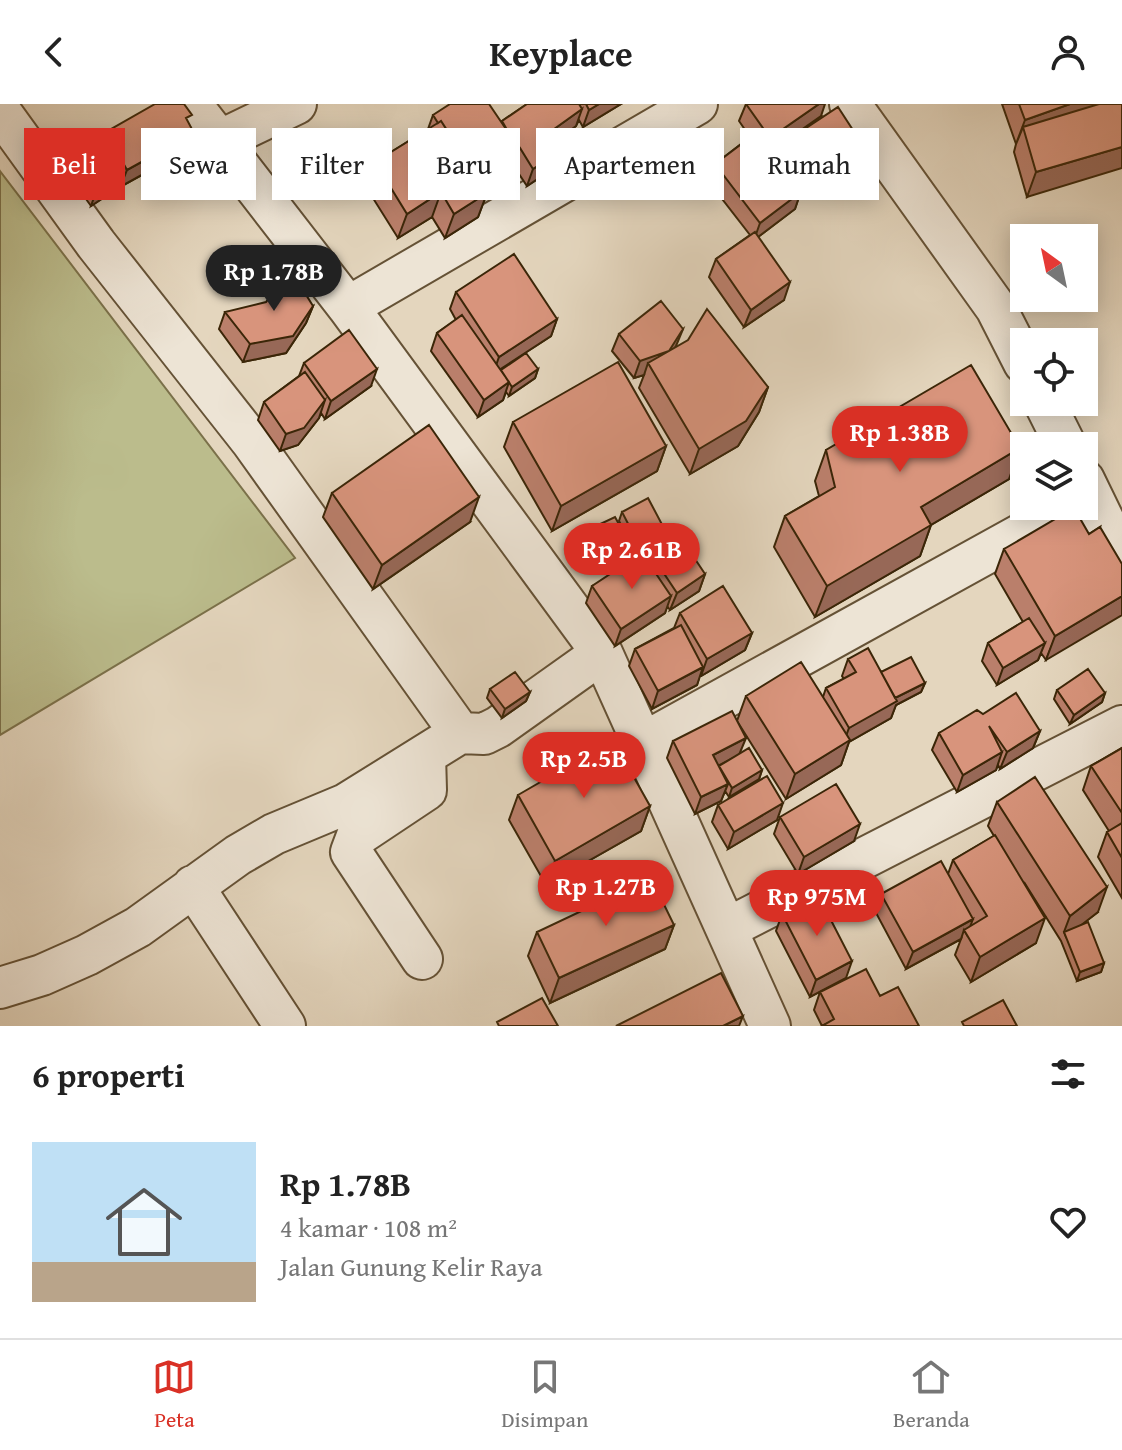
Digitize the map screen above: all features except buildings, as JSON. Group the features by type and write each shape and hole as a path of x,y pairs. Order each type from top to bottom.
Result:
{"street":[{"path":"191,104 209,128"},
{"path":"246,128 296,104"},
{"path":"348,307 697,104"},
{"path":"850,104 996,308 1010,336"},
{"path":"0,111 96,244 252,442 460,733"},
{"path":"256,189 348,307 612,674 728,928 768,1025"},
{"path":"1098,519 1122,558"},
{"path":"643,743 1039,520"},
{"path":"0,988 42,975 87,955 201,898 274,834 426,768 460,733 484,734 612,674"},
{"path":"728,928 1122,726"},
{"path":"422,959 351,852 351,846 357,836 421,795 426,768"},
{"path":"201,898 285,1026"}],"green space":[{"path":"0,171 295,558 0,735"}]}
